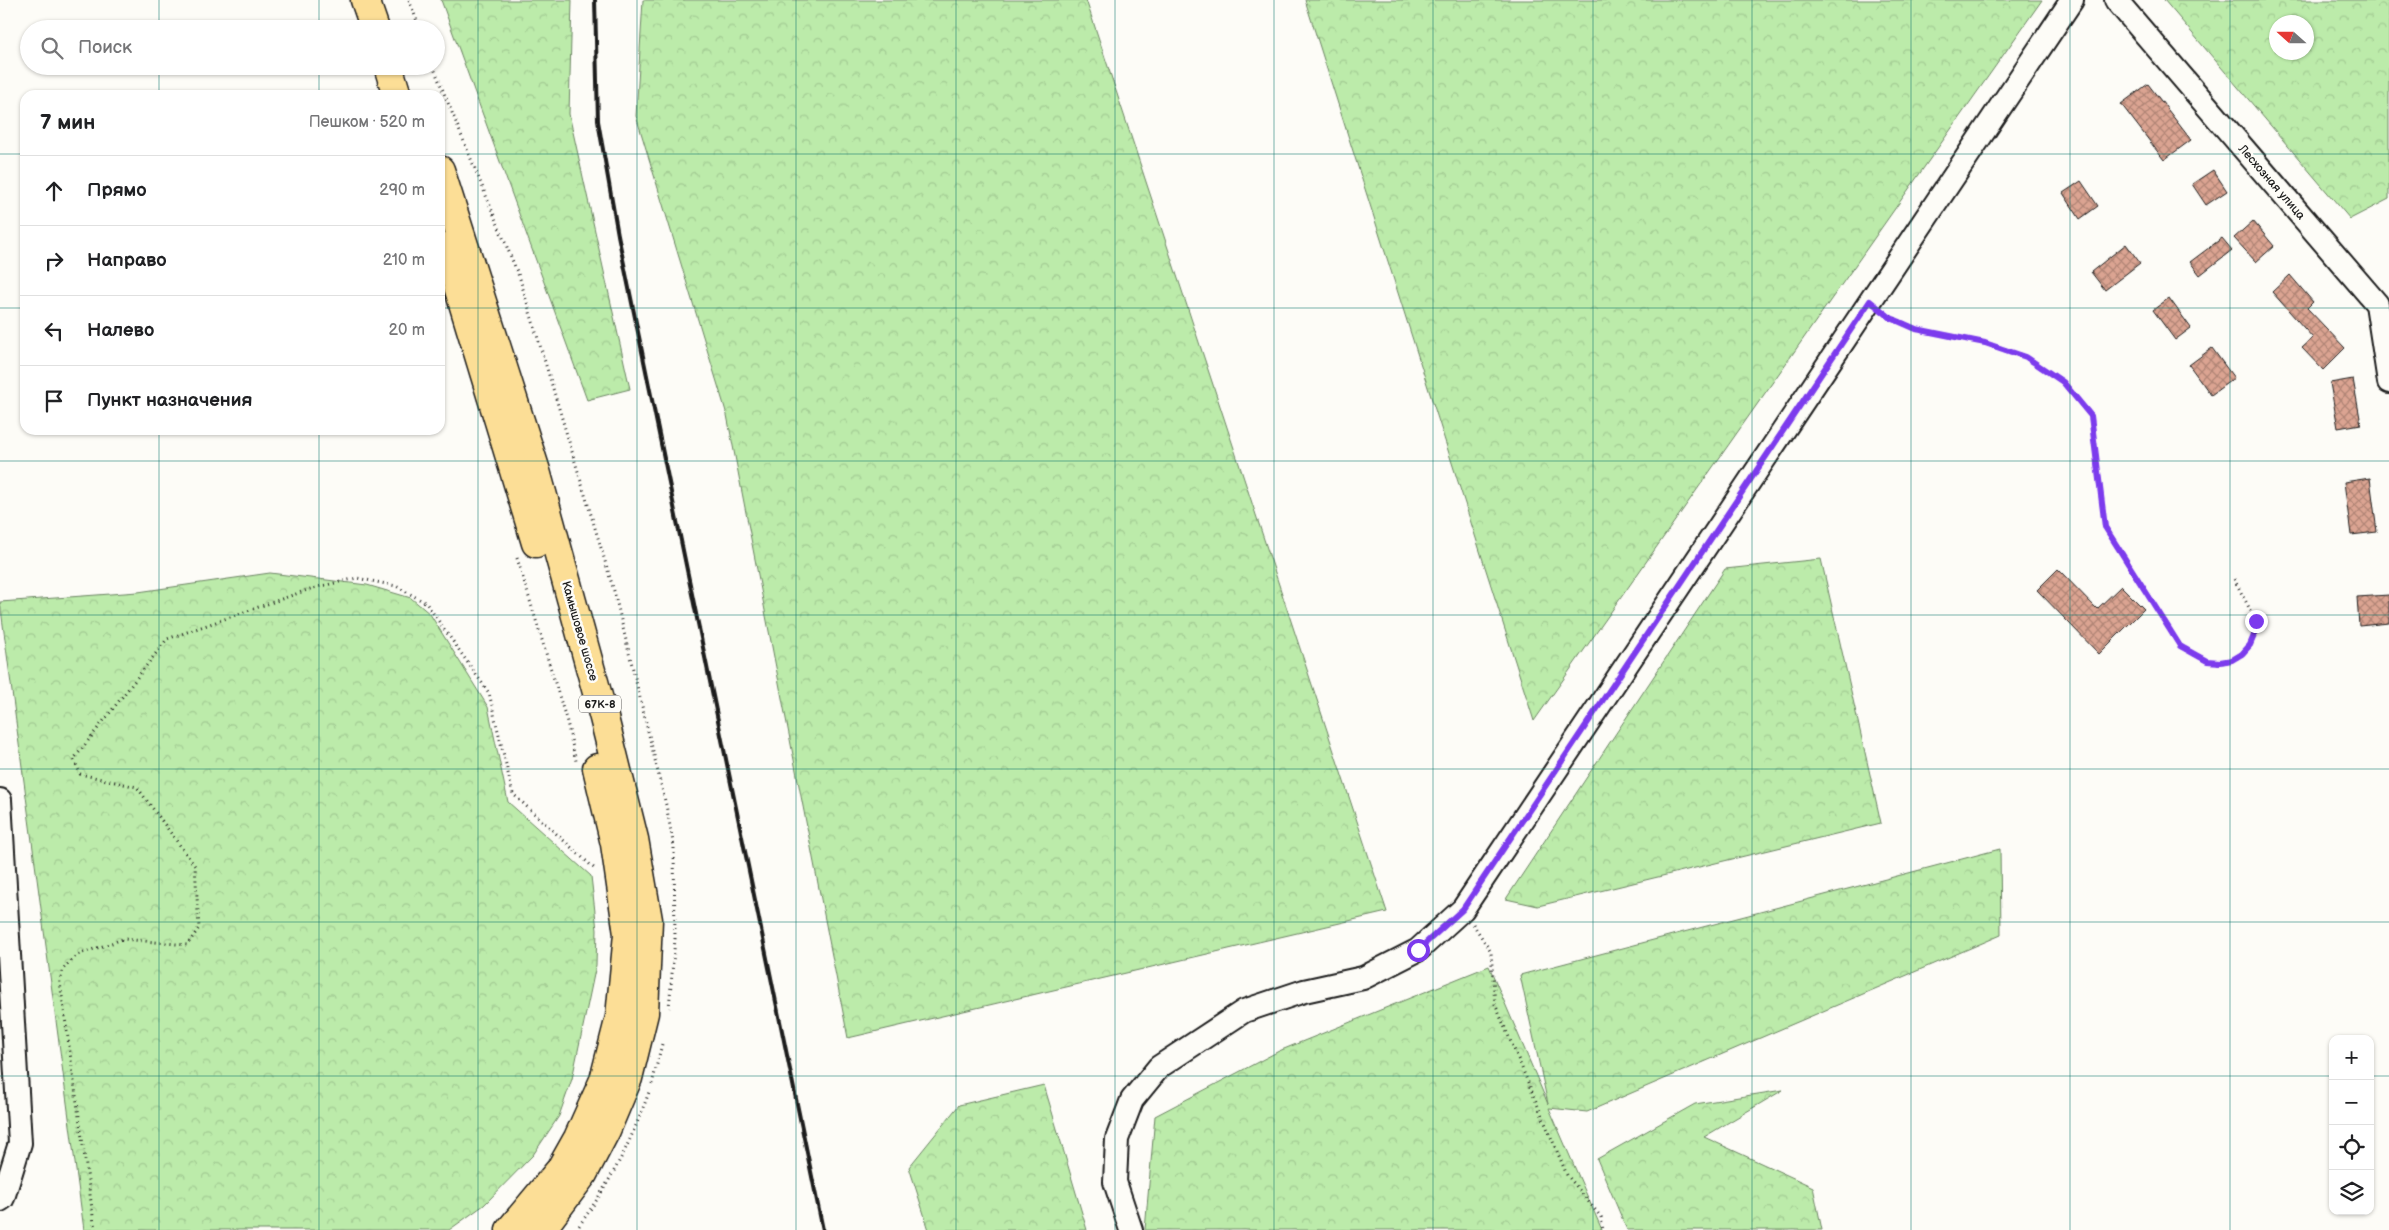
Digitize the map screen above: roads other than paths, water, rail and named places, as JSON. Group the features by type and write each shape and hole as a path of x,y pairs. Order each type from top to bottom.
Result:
{"main road":[{"path":"365,0 372,20"},
{"path":"384,0 390,20"},
{"path":"391,75 396,90"},
{"path":"409,75 413,90"},
{"name":"Камышовое шоссе","path":"445,186 539,480 630,820 648,920 644,1013 628,1078 606,1130 583,1174 542,1230"},
{"name":"Камышовое шоссе","path":"445,245 531,523 589,735 616,844 628,934 620,1017 604,1080 578,1138 560,1170 510,1230"}],"street":[{"path":"1131,1230 1115,1182 1116,1139 1132,1100 1159,1067 1244,1011 1304,991 1363,978 1418,950 1463,909 2072,0"},
{"name":"Лесхозная улица","path":"2116,0 2383,303 2389,382"},
{"path":"0,800 20,1143 3,1198 0,1200"}],"railway":[{"path":"595,0 598,121 618,235 823,1230"}]}
